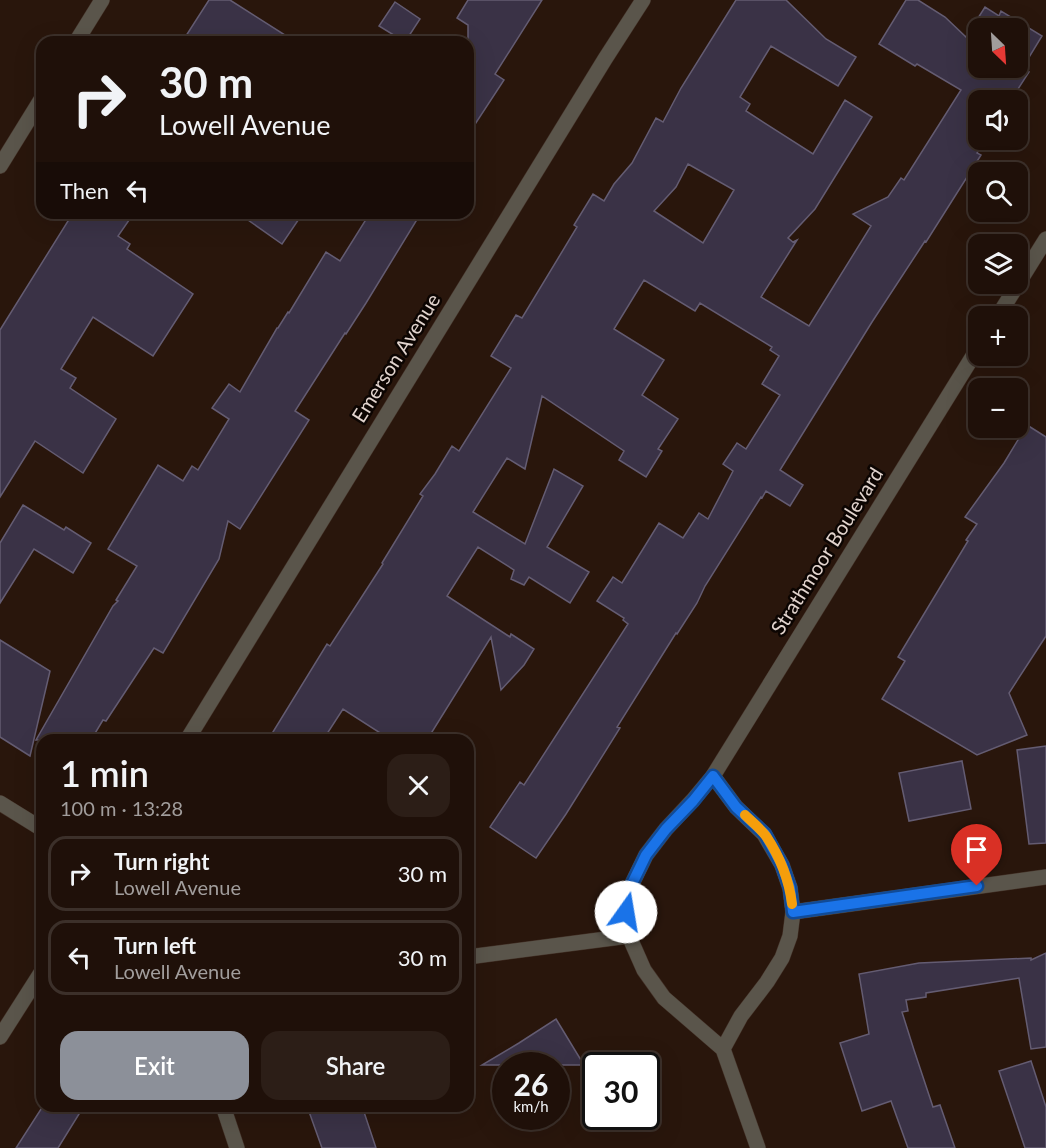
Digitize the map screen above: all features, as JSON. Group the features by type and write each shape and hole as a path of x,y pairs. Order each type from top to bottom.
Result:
{"street":[{"path":"80,36 102,0"},
{"name":"Emerson Avenue","path":"191,734 643,0"},
{"path":"0,166 36,108"},
{"path":"1004,306 1046,239"},
{"name":"Strathmoor Boulevard","path":"629,936 626,912 630,888 646,855 713,776 968,364"},
{"path":"713,776 736,807 765,834 782,865 790,888 793,912 790,936 782,958 741,1016 723,1049"},
{"path":"0,803 36,825"},
{"path":"793,912 1046,877"},
{"path":"474,956 629,936 644,969 664,998 723,1049 758,1148"},
{"path":"0,1037 36,980"},
{"path":"225,1112 237,1148"}],"building":[{"path":"209,0 230,0 287,36 186,36"},
{"path":"468,0 542,0 495,74 504,80 474,126 474,36 468,36 468,25 457,18"},
{"path":"736,0 786,0 826,39 856,57 838,86 771,46 740,97 750,104 746,111 813,154 845,100 872,117 815,209 788,238 793,242 797,240 761,297 809,326 871,226 853,214 888,197 901,178 904,180 961,90 879,44 906,0 918,0 945,17 966,37 968,34 968,78 1025,78 1017,90 968,90 968,150 979,150 977,153 981,155 977,162 968,162 968,176 872,322 780,470 803,485 790,506 766,491 761,497 705,586 697,603 617,727 620,728 536,858 490,827 520,782 524,785 628,624 623,620 624,618 597,601 613,577 622,583 659,523 683,538 699,513 708,519 733,471 723,464 737,443 746,449 780,395 762,384 779,356 770,350 772,347 700,303 695,311 644,280 614,329 664,360 642,395 678,419 658,449 662,451 646,477 619,460 624,451 542,396 525,469 507,458 473,512 525,544 554,469 583,486 547,547 589,572 570,603 529,577 524,585 511,579 514,570 478,547 447,596 510,637 511,634 534,649 524,665 501,690 491,637 431,734 382,734 343,709 327,734 272,734 327,644 330,646 383,564 423,496 420,494 452,446 459,451 511,368 491,356 516,315 522,318 577,227 574,225 593,194 604,201 614,184 632,163 656,118 663,122 681,88","holes":["688,164 734,190 703,243 654,211 676,187"]},
{"path":"395,2 420,19 409,36 395,36 379,26"},
{"path":"985,7 999,16 1001,11 1012,18 978,18"},
{"path":"1028,27 1042,36 1028,59"},
{"path":"69,219 130,219 118,236 130,244 127,249 193,294 153,356 93,317 61,369 76,378 70,388 116,419 83,473 35,441 0,497 0,330"},
{"path":"247,219 299,219 282,244"},
{"path":"366,219 417,219 366,303 295,411 309,420 240,529 228,521 219,559 163,653 154,648 106,721 103,720 95,734 39,734 137,566 108,549 158,465 183,481 192,466 198,470 229,419 212,408 229,384 240,392 277,328 289,313 326,252 340,261"},
{"path":"1028,426 1046,437 1046,636 1009,693 1027,735 977,755 882,699 905,661 898,657 977,524 965,517 1019,438 1028,438"},
{"path":"23,505 64,530 66,527 91,543 73,573 34,549 0,603 0,543"},
{"path":"0,640 50,671 30,756 0,737"},
{"path":"1046,746 1046,843 1029,844 1017,750"},
{"path":"962,761 971,809 909,821 899,773"},
{"path":"1046,953 1046,1047 1031,1049 1019,978 926,993 926,997 906,1000 908,1011 902,1012 914,1050 933,1107 940,1105 955,1148 908,1148 891,1101 862,1111 840,1043 869,1034 859,974 919,963 1031,958 1031,960"},
{"path":"556,1019 582,1065 570,1065 570,1052 504,1052"},
{"path":"492,1059 492,1065 482,1065"},
{"path":"1031,1061 1046,1107 1046,1148 1025,1148 999,1071"},
{"path":"39,1112 80,1112 58,1148 16,1148"},
{"path":"309,1112 364,1112 376,1148 322,1148"}],"slow traffic":[{"path":"745,815 765,834 782,865 790,888 792,904"}],"route":[{"path":"626,912 630,888 646,855 713,776 736,807 765,834 782,865 790,888 793,912 977,886"}]}
